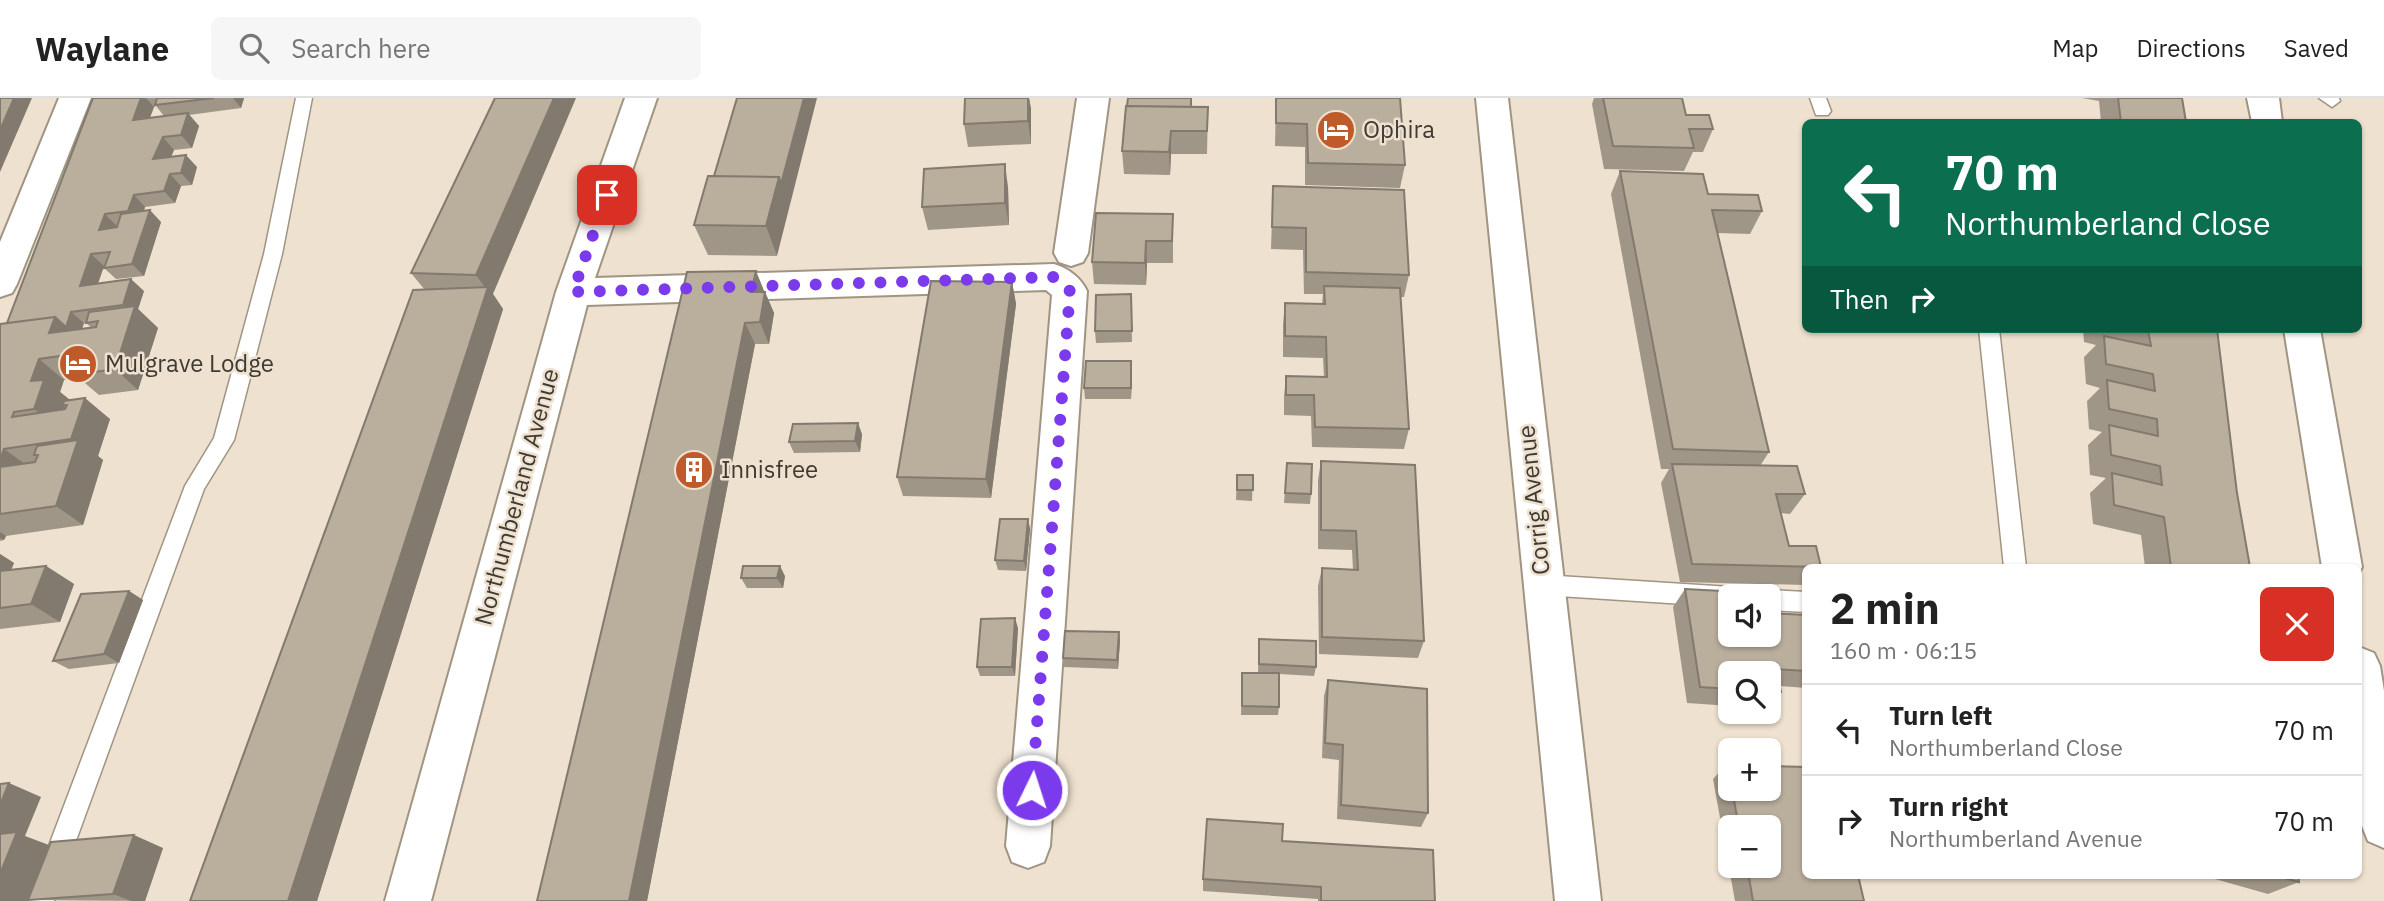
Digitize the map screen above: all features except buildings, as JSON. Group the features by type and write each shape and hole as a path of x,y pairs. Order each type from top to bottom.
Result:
{"street":[{"path":"0,284 75,98"},
{"name":"Northumberland Avenue","path":"408,901 573,292 641,98"},
{"path":"1071,253 1093,98"},
{"name":"Corrig Avenue","path":"1492,98 1578,901"},
{"path":"2263,98 2266,119"},
{"path":"573,292 1054,277 1070,291 1028,846"},
{"path":"2303,333 2341,564"},
{"path":"2362,677 2377,732 2384,826"}],"lane":[{"path":"41,901 195,486 224,440 272,254 304,98"},
{"path":"1989,333 2015,564"},
{"path":"1544,585 1718,596"},
{"path":"1781,601 1802,602"}],"place":[{"name":"Ophira","path":"1336,130"},
{"name":"Mulgrave Lodge","path":"78,364"},
{"name":"Innisfree","path":"694,470"}],"route":[{"path":"607,195 573,292 1054,277 1070,291 1032,790"}]}
